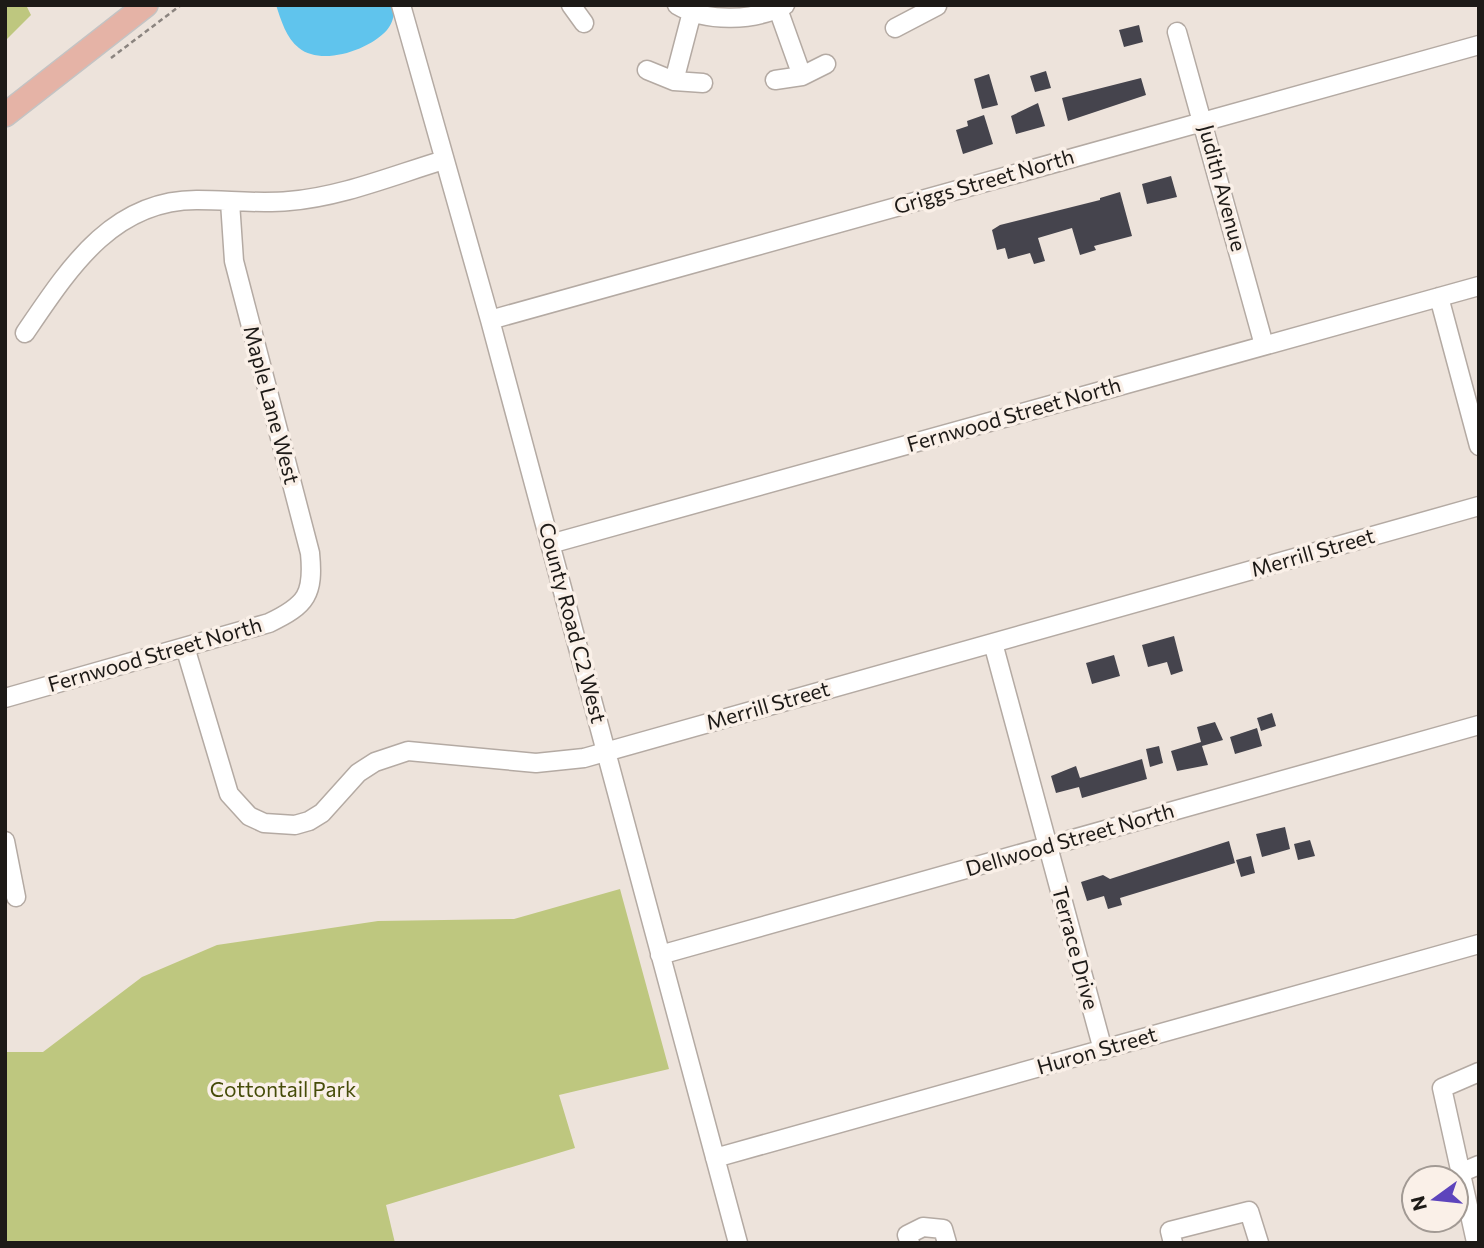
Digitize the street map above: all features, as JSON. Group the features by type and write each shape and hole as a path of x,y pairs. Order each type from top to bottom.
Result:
{"main road":[{"path":"5,115 146,5"}],"street":[{"name":"County Road C2 West","path":"401,5 490,320 738,1243"},
{"path":"571,5 584,23"},
{"path":"895,28 911,10 937,6"},
{"path":"674,80 684,9 715,17 782,7 802,76"},
{"name":"Judith Avenue","path":"1177,32 1265,345"},
{"name":"Griggs Street North","path":"490,320 1479,45"},
{"path":"775,80 802,76 826,64"},
{"path":"647,70 674,80 703,83"},
{"path":"25,333 81,256 118,222 162,203 315,198 444,160"},
{"name":"Maple Lane West","path":"230,202 234,261 310,553 310,591 301,605"},
{"name":"Fernwood Street North","path":"550,544 1479,286"},
{"path":"1439,297 1479,446"},
{"name":"Merrill Street","path":"185,647 229,794 249,816 264,823 295,825 322,813 358,773 375,762 408,751 560,763 1479,506"},
{"name":"Fernwood Street North","path":"5,698 270,623 301,605"},
{"name":"Terrace Drive","path":"993,643 1103,1050"},
{"name":"Dellwood Street North","path":"660,955 1479,725"},
{"path":"5,841 16,897"},
{"name":"Huron Street","path":"715,1158 1479,944"},
{"path":"1459,1164 1442,1088 1479,1072"},
{"path":"1173,1243 1170,1231 1249,1211 1259,1243"},
{"path":"1470,1211 1477,1242"},
{"path":"910,1243 907,1235 923,1227 943,1229 947,1243"}],"green space":[{"path":"5,5 26,5 31,15 5,41"},
{"name":"Cottontail Park","path":"620,889 669,1069 559,1095 575,1148 386,1205 395,1243 5,1243 5,1052 43,1052 142,977 217,945 378,921 514,919"}],"water":[{"path":"276,5 395,5 391,25 379,38 344,54 319,56 294,44 284,28"}],"building":[{"path":"1139,25 1143,42 1124,47 1119,30"},
{"path":"1046,71 1051,88 1035,92 1030,76"},
{"path":"989,74 998,105 982,109 974,79"},
{"path":"1141,78 1146,95 1068,121 1062,98"},
{"path":"1038,103 1045,126 1016,134 1011,116"},
{"path":"984,115 993,144 963,154 956,130 968,126 967,121"},
{"path":"1171,176 1177,197 1147,204 1142,184"},
{"path":"1120,192 1132,236 1094,246 1096,250 1080,255 1072,228 1038,238 1045,261 1034,264 1030,253 1008,259 1005,248 997,250 992,230 1000,225 1100,200"},
{"path":"1174,636 1183,671 1171,675 1167,662 1148,667 1142,645"},
{"path":"1114,655 1120,676 1092,684 1086,663"},
{"path":"1272,713 1276,726 1261,731 1257,718"},
{"path":"1215,722 1223,740 1202,746 1208,765 1177,771 1171,751 1201,742 1197,727"},
{"path":"1257,728 1262,746 1235,754 1230,737"},
{"path":"1159,746 1163,763 1150,767 1146,749"},
{"path":"1142,759 1147,779 1082,798 1079,787 1056,793 1051,776 1076,766 1080,778"},
{"path":"1285,827 1290,849 1262,857 1256,834"},
{"path":"1310,840 1315,856 1298,860 1294,844"},
{"path":"1229,841 1235,863 1120,898 1122,905 1108,909 1104,896 1087,901 1081,882 1103,875 1110,879"},
{"path":"1251,856 1255,873 1241,877 1236,860"}]}
